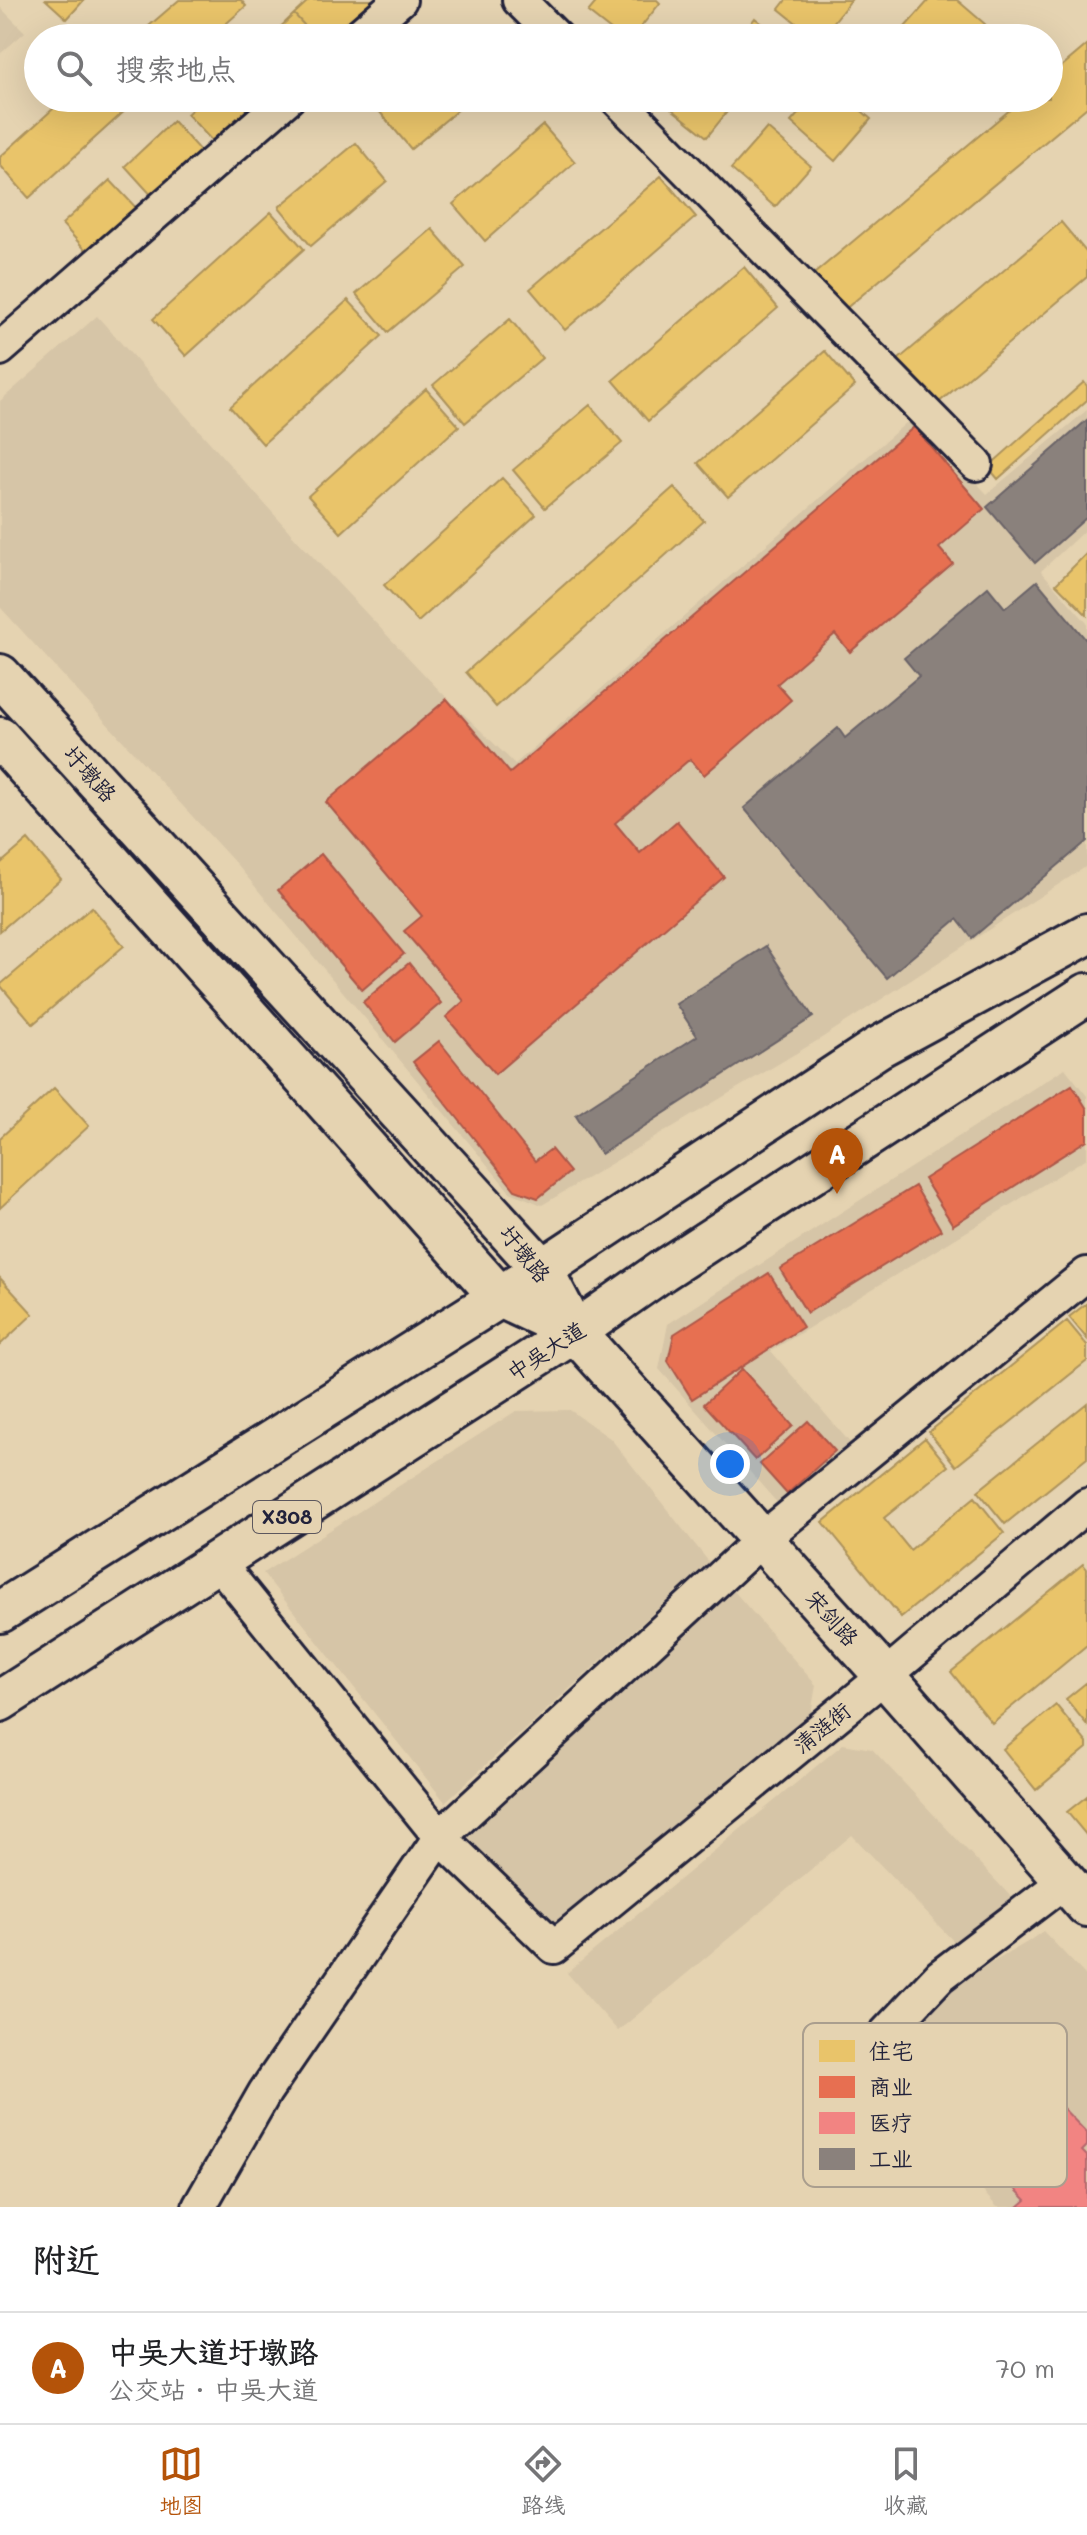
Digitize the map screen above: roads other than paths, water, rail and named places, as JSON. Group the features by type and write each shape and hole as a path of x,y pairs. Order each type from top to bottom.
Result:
{"main road":[{"name":"圩墩路","path":"0,675 542,1269 575,1332"},
{"name":"圩墩路","path":"0,738 500,1297 575,1332"},
{"path":"0,1612 500,1297 877,1048 1087,934"},
{"name":"中吴大道","path":"0,1701 575,1332 662,1271 1087,994"},
{"name":"宋剑路","path":"575,1332 885,1676 1076,1894"}],"street":[{"path":"372,24 400,0"},
{"path":"519,0 543,24"},
{"path":"0,349 272,112"},
{"path":"630,112 976,464"},
{"path":"988,987 1087,915"},
{"path":"199,2207 265,2092 440,1837 762,1539 1087,1274"},
{"name":"清涟街","path":"440,1837 554,1947 885,1676 1087,1505"},
{"path":"218,1562 440,1837"},
{"path":"895,2023 940,1976 1076,1894"}],"place":[{"name":"中吴大道圩墩路","path":"837,1194"}]}
